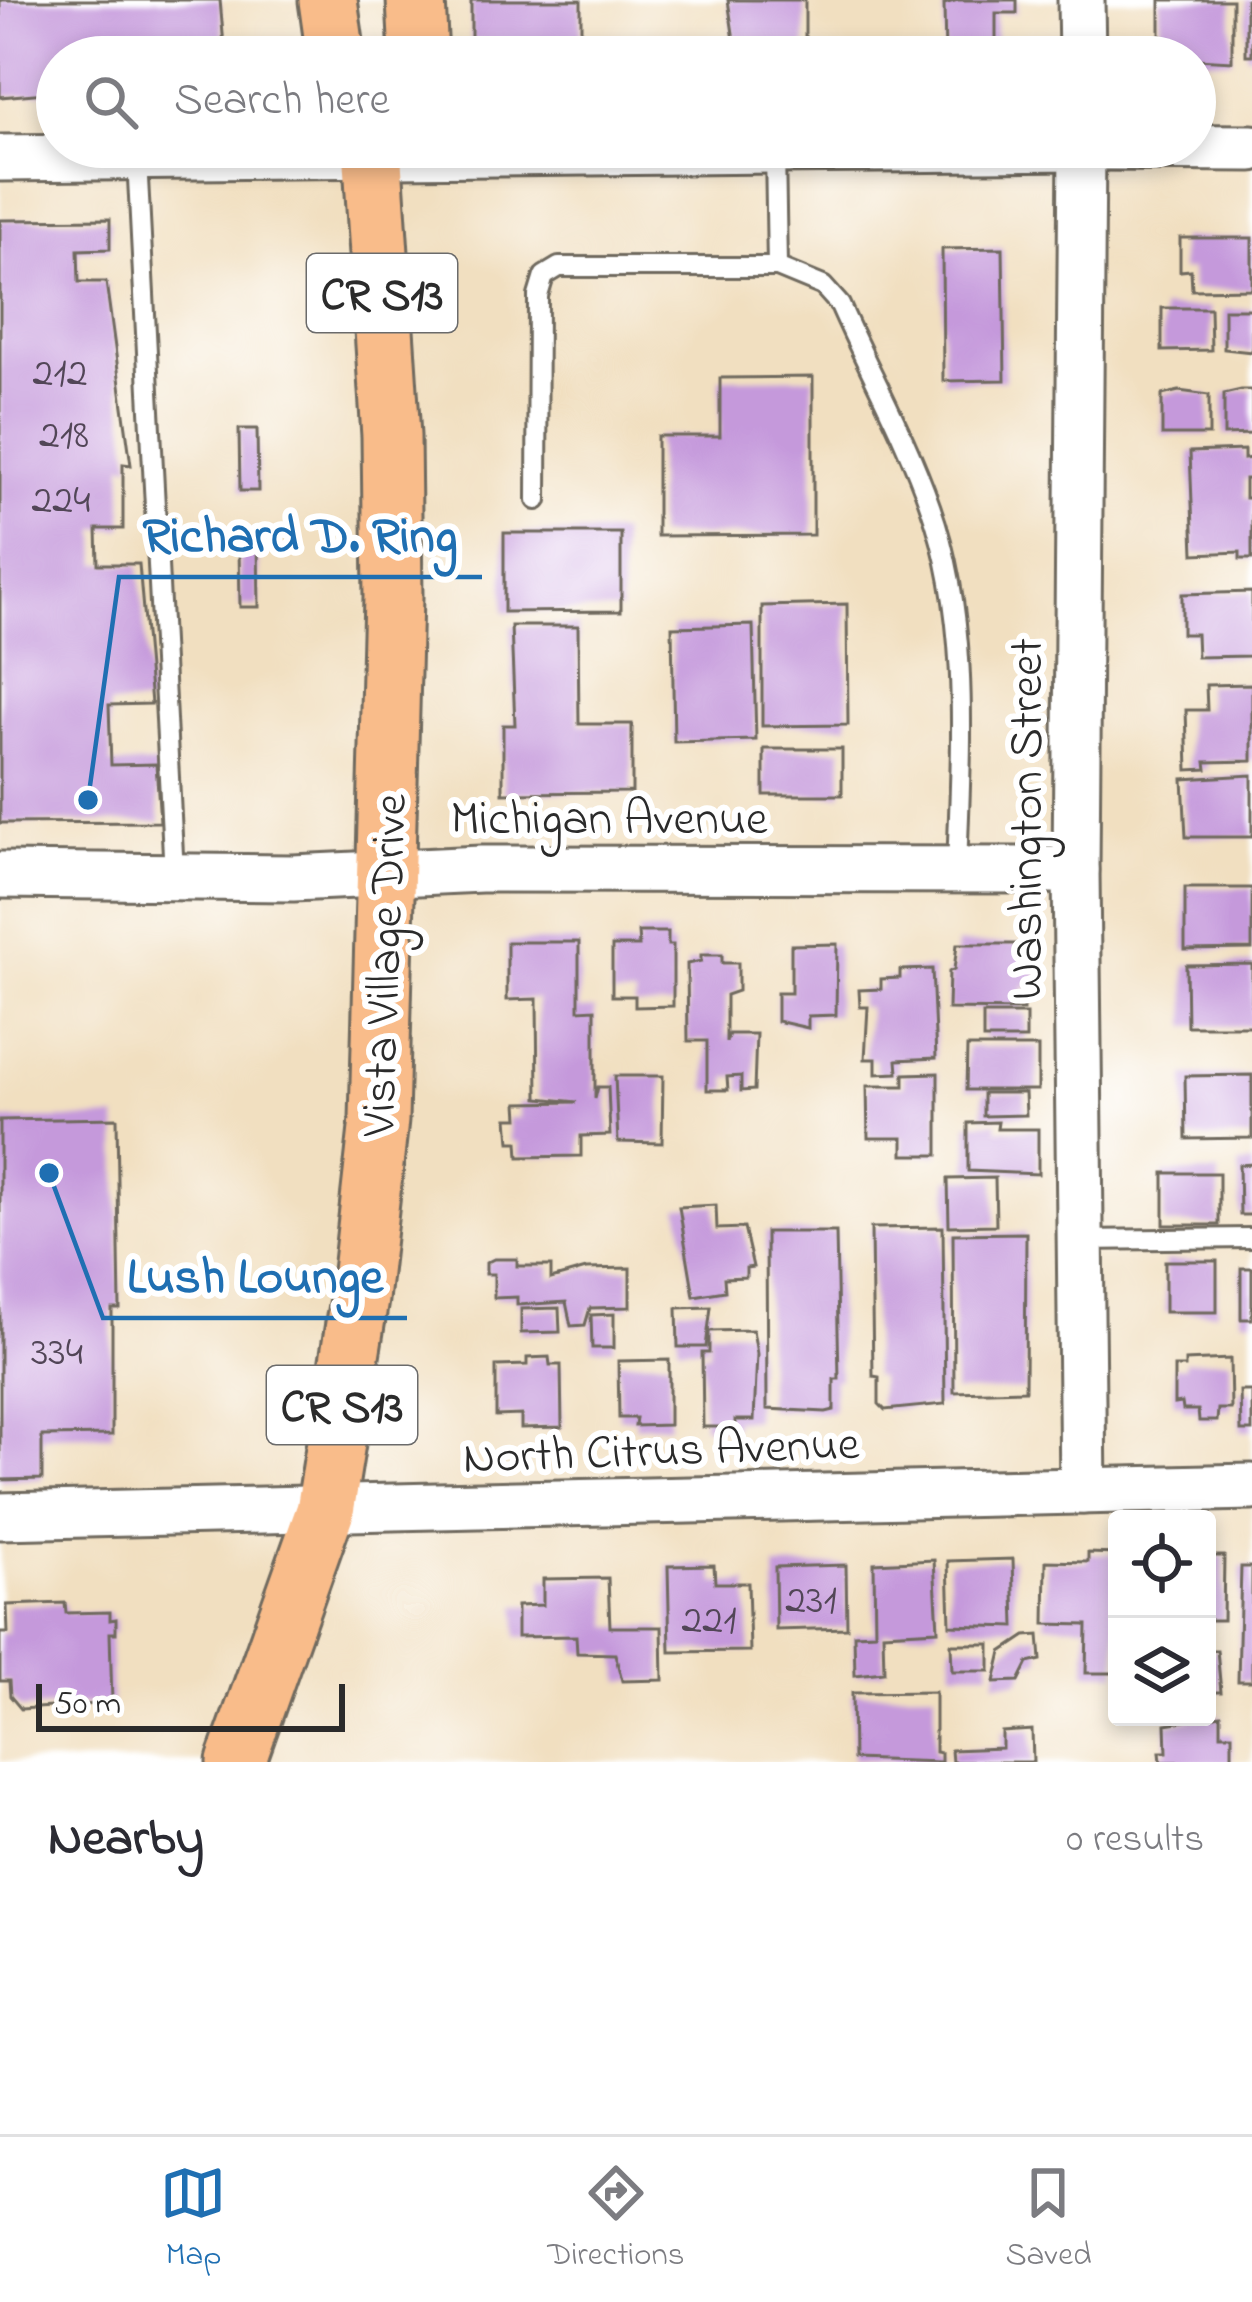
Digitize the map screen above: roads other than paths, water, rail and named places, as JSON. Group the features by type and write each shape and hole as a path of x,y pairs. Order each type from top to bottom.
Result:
{"main road":[{"path":"328,0 333,36"},
{"path":"416,0 418,36"},
{"name":"Vista Village Drive","path":"236,1762 326,1511 359,1299 379,1120 387,874 391,436 375,168"}],"street":[{"path":"1081,0 1082,36"},
{"path":"1216,148 1252,148"},
{"path":"0,158 36,157"},
{"name":"Washington Street","path":"1081,168 1076,870 1083,1491"},
{"name":"Michigan Avenue","path":"0,875 387,874 481,868 1076,870"},
{"name":"North Citrus Avenue","path":"0,1516 1252,1487"}],"lane":[{"path":"138,168 174,875"},
{"path":"776,168 777,267"},
{"path":"537,500 538,296 544,276 559,267 777,267 824,286 839,304 930,504 954,623 961,736 957,870"},
{"path":"1080,1240 1252,1238"}],"place":[{"name":"Richard D. Ring","path":"88,800"},
{"name":"Lush Lounge","path":"49,1173"}]}
